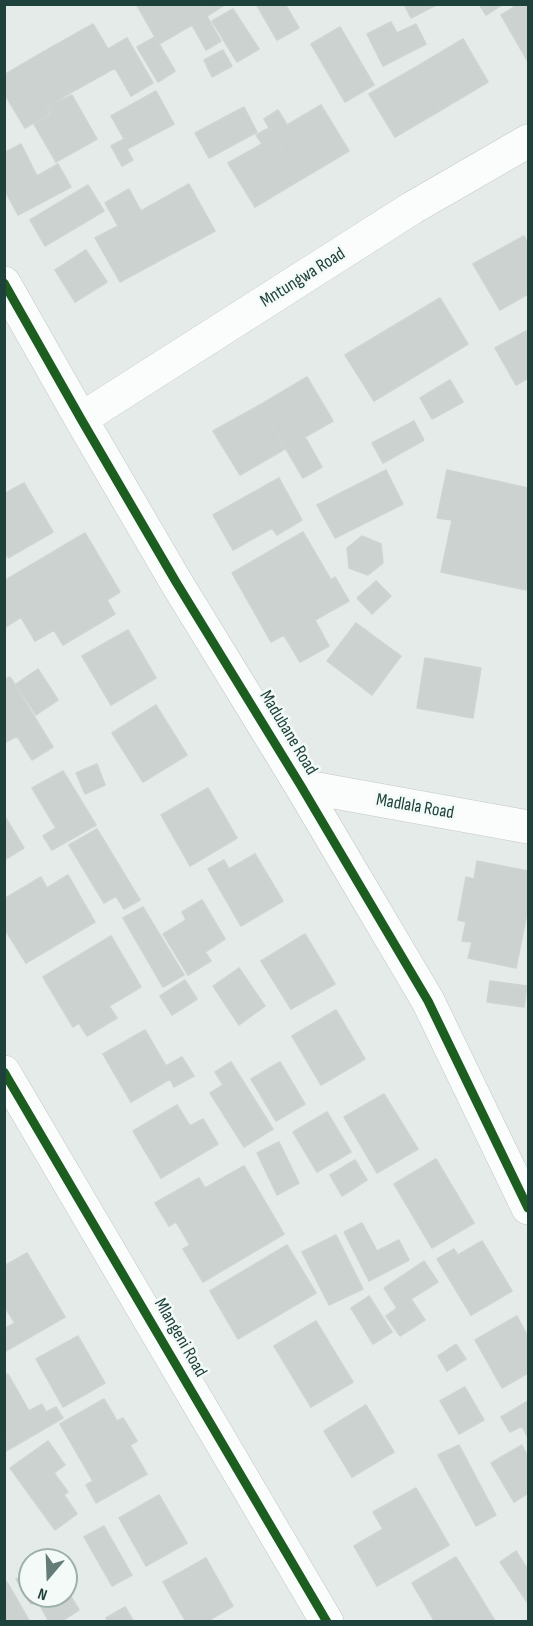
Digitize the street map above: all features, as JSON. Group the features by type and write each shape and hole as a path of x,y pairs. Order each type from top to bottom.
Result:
{"street":[{"name":"Mntungwa Road","path":"81,419 412,208 528,141"},
{"name":"Madubane Road","path":"4,283 176,582 301,786 428,1001 528,1208"},
{"name":"Madlala Road","path":"301,786 528,827"},
{"name":"Mlangeni Road","path":"4,1072 13,1105 327,1622"}],"building":[{"path":"136,4 200,4 221,41 206,50 192,25 159,44"},
{"path":"200,4 226,4 207,16"},
{"path":"256,4 285,4 299,28 277,40"},
{"path":"404,4 438,4 411,18"},
{"path":"479,4 503,4 486,15"},
{"path":"519,4 528,4 528,62 501,15"},
{"path":"233,9 259,49 237,62 212,21"},
{"path":"391,22 397,33 416,24 426,44 383,66 367,34"},
{"path":"93,24 108,49 127,38 153,83 131,96 115,68 70,93 45,51"},
{"path":"340,27 374,85 345,102 311,44"},
{"path":"155,37 175,71 158,82 137,47"},
{"path":"463,39 488,82 441,110 416,67"},
{"path":"223,50 232,66 212,77 204,60"},
{"path":"45,51 70,93 46,108 49,114 25,128 4,93 4,75"},
{"path":"416,67 441,110 395,137 369,94"},
{"path":"156,91 174,124 127,149 133,160 122,166 111,146 124,139 111,116"},
{"path":"72,95 97,139 56,162 34,124 51,115 47,108"},
{"path":"321,105 349,151 300,180 264,119 278,110 287,125"},
{"path":"244,107 257,132 209,158 195,133"},
{"path":"269,128 300,180 255,207 228,163 262,144 256,135"},
{"path":"21,144 37,176 58,164 71,187 18,215 4,189 4,153"},
{"path":"189,184 215,231 166,257 141,211"},
{"path":"88,185 104,211 45,246 30,220"},
{"path":"129,189 166,257 120,282 95,238 118,226 105,203"},
{"path":"524,236 528,244 528,294 500,310 473,264"},
{"path":"86,250 107,282 75,302 55,270"},
{"path":"440,298 468,344 374,401 345,355"},
{"path":"528,330 528,378 516,385 495,348"},
{"path":"307,377 333,421 305,437 322,467 303,478 260,405"},
{"path":"450,380 463,402 432,419 420,398"},
{"path":"260,405 285,449 240,475 213,431"},
{"path":"414,421 424,440 383,463 372,443"},
{"path":"386,470 403,504 335,538 317,505"},
{"path":"447,470 528,488 526,590 441,572 452,520 437,518"},
{"path":"279,478 302,520 277,535 272,528 233,550 213,515"},
{"path":"24,483 53,532 8,558 4,551 4,494"},
{"path":"303,532 331,580 335,577 349,601 315,620 329,646 300,662 284,635 271,642 232,573"},
{"path":"85,533 120,592 107,600 115,614 63,645 54,630 35,641 21,617 4,628 4,581"},
{"path":"362,536 381,544 383,563 368,575 349,568 347,548"},
{"path":"376,581 391,596 372,614 357,598"},
{"path":"356,623 401,656 372,695 327,661"},
{"path":"128,630 156,678 111,705 82,656"},
{"path":"425,658 481,668 473,718 417,708"},
{"path":"38,669 58,700 36,715 16,684"},
{"path":"10,677 53,747 32,760 17,736 4,743 4,680"},
{"path":"156,705 187,755 143,782 112,733"},
{"path":"97,764 105,785 85,794 76,773"},
{"path":"63,771 96,825 52,850 43,836 56,828 32,788"},
{"path":"208,788 237,838 190,866 161,815"},
{"path":"4,815 24,848 4,860"},
{"path":"97,829 140,900 124,909 116,896 104,903 69,845"},
{"path":"255,854 283,901 241,926 208,869 224,860 229,869"},
{"path":"477,861 528,871 528,908 516,968 468,958 472,942 462,941 466,922 458,920 466,877 474,879"},
{"path":"68,875 95,922 26,963 4,928 4,899 41,877 47,888"},
{"path":"202,900 225,939 205,952 211,961 188,975 163,934 186,920 182,912"},
{"path":"143,907 184,975 163,987 123,918"},
{"path":"305,934 335,984 291,1009 261,961"},
{"path":"111,936 141,987 109,1006 117,1018 87,1036 79,1023 73,1027 43,977"},
{"path":"239,968 265,1006 239,1025 213,986"},
{"path":"185,980 197,999 172,1015 160,996"},
{"path":"490,981 527,986 524,1007 487,1002"},
{"path":"336,1010 365,1059 321,1085 292,1036"},
{"path":"145,1030 166,1066 182,1057 194,1076 174,1087 170,1079 131,1102 103,1054"},
{"path":"231,1062 273,1129 244,1147 210,1093 223,1085 215,1072"},
{"path":"280,1062 305,1104 276,1121 251,1079"},
{"path":"384,1094 418,1149 377,1173 344,1117"},
{"path":"177,1105 190,1126 203,1119 218,1144 161,1178 133,1131"},
{"path":"327,1112 351,1152 317,1172 293,1132"},
{"path":"279,1142 299,1183 277,1195 257,1153"},
{"path":"436,1159 474,1223 432,1248 394,1184"},
{"path":"355,1160 367,1180 342,1196 330,1175"},
{"path":"244,1166 284,1234 203,1282 183,1249 190,1245 176,1222 169,1226 155,1203 199,1178 205,1188"},
{"path":"362,1223 377,1251 399,1240 409,1260 369,1281 344,1232"},
{"path":"336,1235 363,1289 329,1305 302,1252"},
{"path":"482,1241 512,1291 471,1315 437,1259 454,1249 458,1255"},
{"path":"287,1245 316,1293 238,1339 210,1291"},
{"path":"27,1253 65,1317 4,1352 4,1329 15,1323 4,1306 4,1266"},
{"path":"424,1261 438,1282 411,1299 425,1320 400,1336 386,1316 397,1308 384,1288"},
{"path":"369,1296 392,1332 373,1344 351,1308"},
{"path":"517,1316 528,1337 528,1373 502,1388 475,1340"},
{"path":"316,1321 353,1382 311,1407 274,1346"},
{"path":"78,1336 105,1383 63,1407 36,1359"},
{"path":"456,1344 466,1359 447,1371 438,1356"},
{"path":"8,1374 29,1411 42,1404 46,1412 56,1407 63,1418 6,1451 4,1375"},
{"path":"465,1387 484,1420 459,1434 440,1401"},
{"path":"104,1399 117,1421 123,1418 137,1441 130,1445 147,1474 96,1503 86,1485 93,1481 60,1424"},
{"path":"528,1401 528,1438 522,1426 510,1432 501,1417"},
{"path":"366,1405 394,1452 352,1477 324,1431"},
{"path":"48,1441 65,1465 54,1473 68,1492 64,1495 77,1514 55,1530 10,1468"},
{"path":"459,1445 496,1515 476,1526 438,1455"},
{"path":"522,1445 528,1457 528,1493 514,1502 491,1463"},
{"path":"416,1488 449,1545 377,1586 354,1546 383,1529 373,1512"},
{"path":"159,1495 187,1543 146,1566 119,1518"},
{"path":"104,1526 132,1575 112,1586 84,1537"},
{"path":"516,1551 528,1570 527,1602 500,1562"},
{"path":"456,1557 495,1621 435,1622 412,1583"},
{"path":"206,1558 233,1606 206,1622 186,1622 163,1582"},
{"path":"7,1582 18,1601 18,1608 22,1608 30,1622 4,1622 4,1584"},
{"path":"125,1607 134,1622 108,1622 106,1618"},
{"path":"41,1608 78,1608 79,1610 60,1622 49,1622"}],"cycle path":[{"path":"4,283 176,582 301,786 428,1001 528,1208"},
{"path":"4,1072 327,1622"}]}
